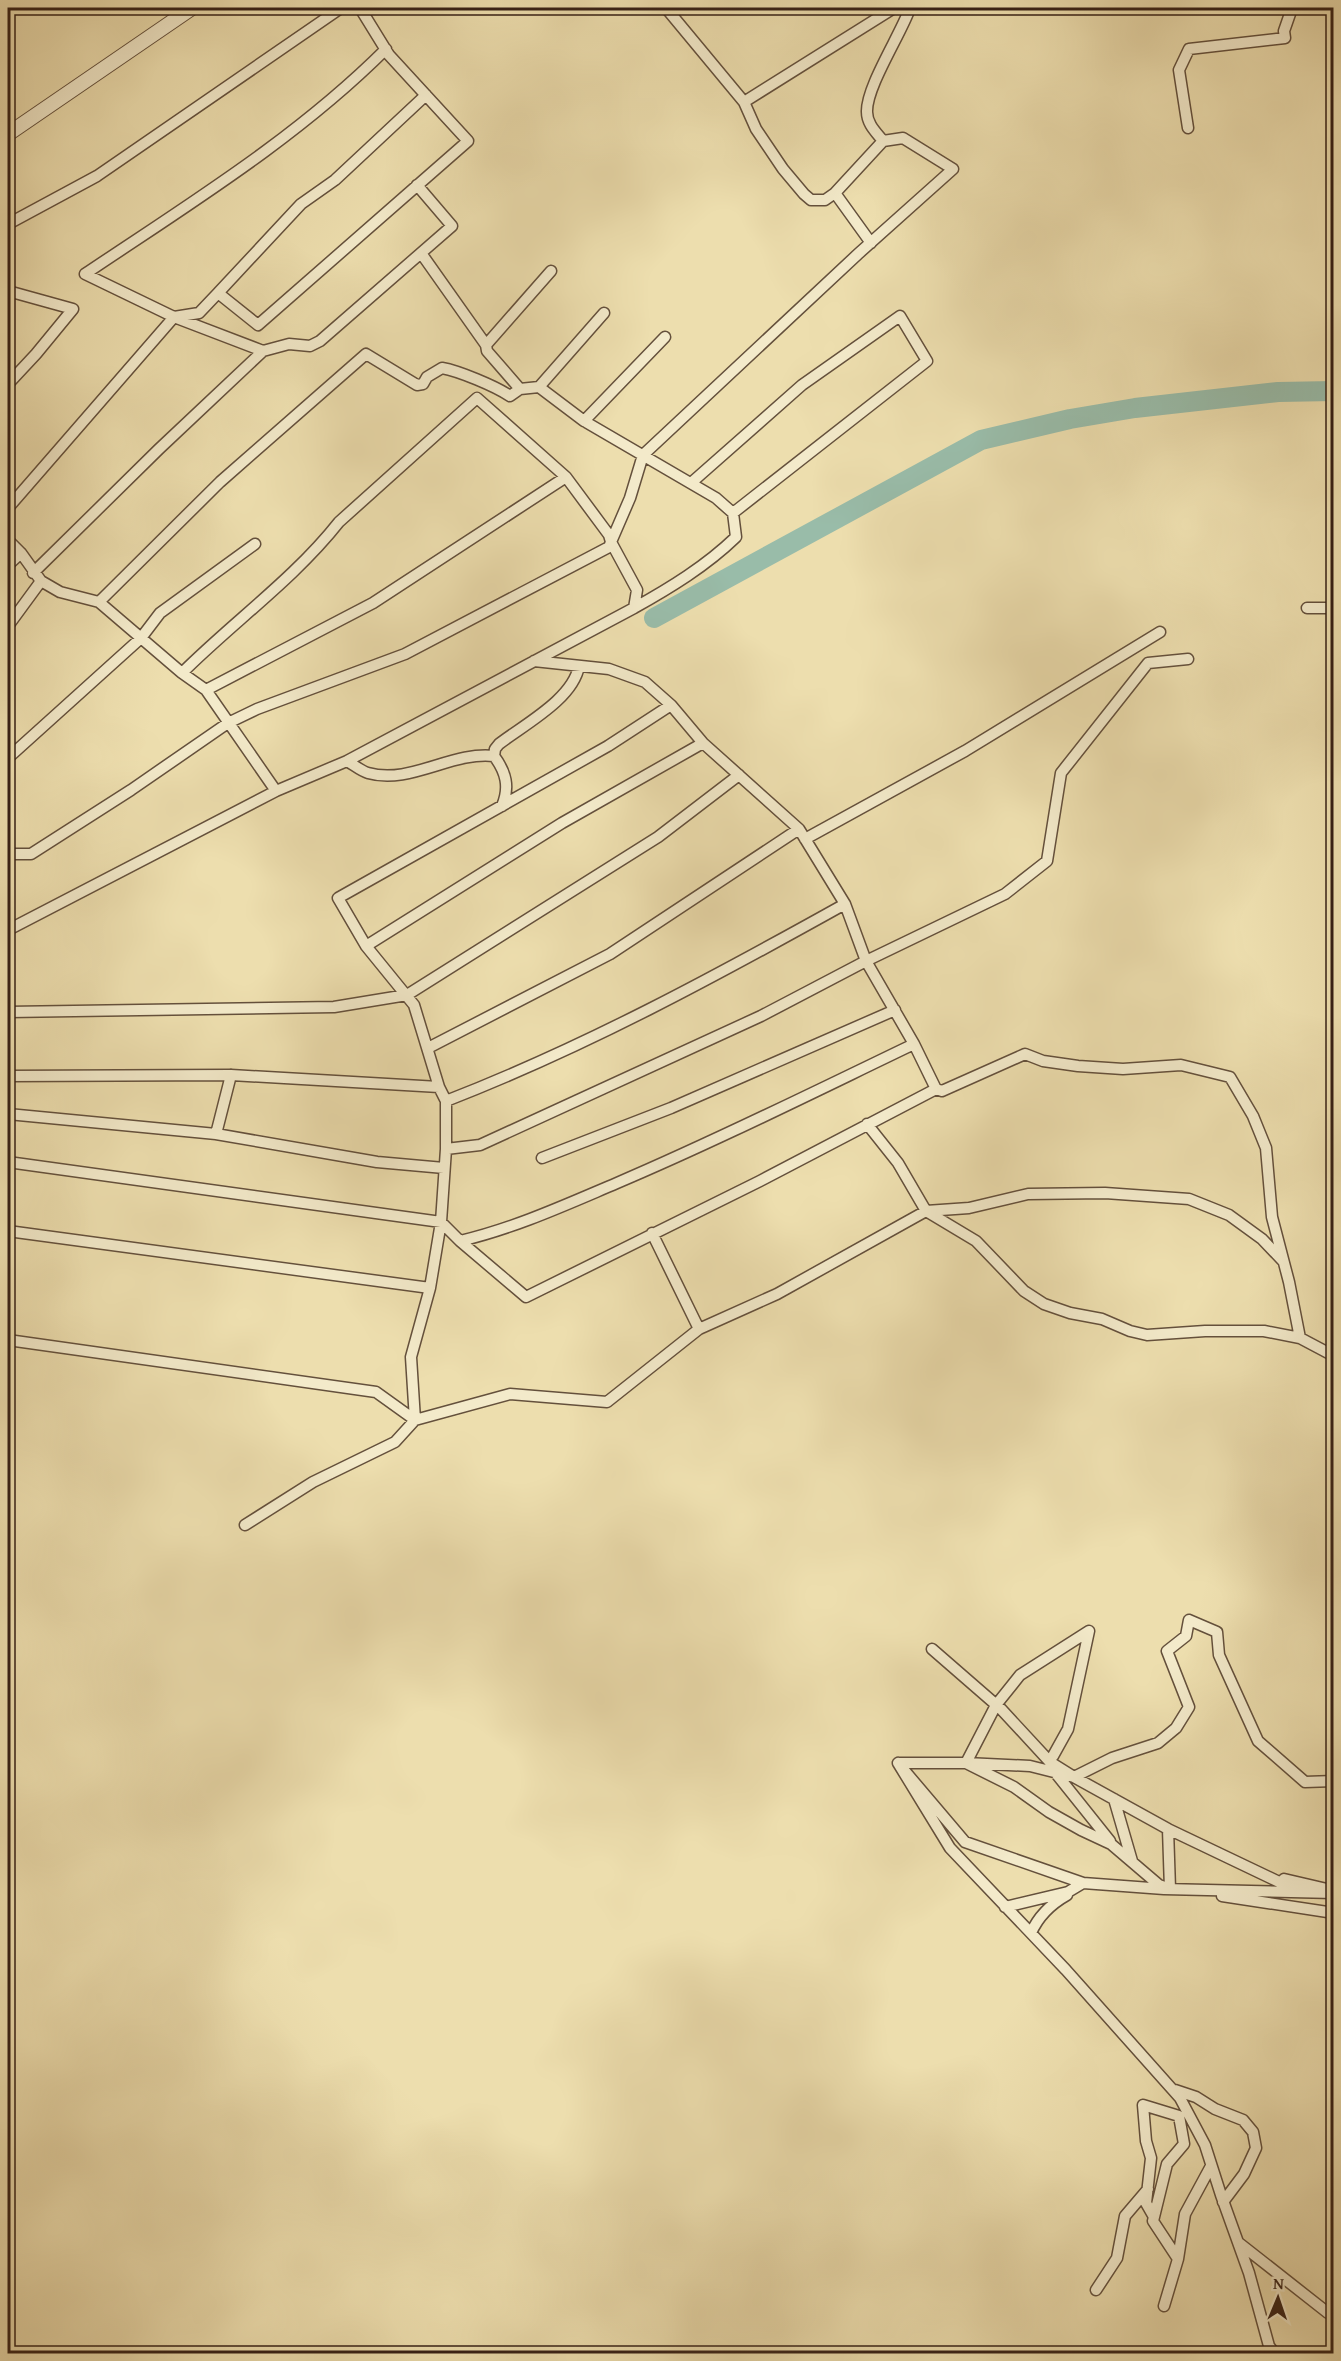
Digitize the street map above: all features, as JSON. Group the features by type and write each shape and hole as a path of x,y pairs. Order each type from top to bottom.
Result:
{"street":[{"path":"8,134 192,8"},
{"path":"8,224 97,176 342,8"},
{"path":"218,293 258,325 468,141 386,49 360,8"},
{"path":"8,854 31,854 131,790 228,723 256,709 405,654 609,547 630,498 643,455 953,169 903,138 883,141 835,193 825,200 811,200 783,169 756,129 744,102 669,8"},
{"path":"744,102 894,8"},
{"path":"883,141 870,124 867,113 871,93 910,8"},
{"path":"1188,128 1179,70 1189,49 1285,38 1284,31 1292,8"},
{"path":"262,351 174,317 85,274 258,157 356,79 386,49"},
{"path":"8,508 174,317 200,313 301,204 335,180 426,95"},
{"path":"8,626 37,577 159,449 262,351 289,344 310,346 320,341 452,226 417,185"},
{"path":"835,193 871,243"},
{"path":"421,253 486,345 487,351 520,389"},
{"path":"486,345 551,271"},
{"path":"8,291 73,309 8,384"},
{"path":"99,602 220,482 366,354 417,385 423,384 428,377 442,368 456,370 481,383 498,388 510,396 520,389 539,387 604,313"},
{"path":"691,483 802,385 900,316 927,361 733,513"},
{"path":"584,421 666,337"},
{"path":"8,930 276,791 347,761 634,608 670,587 721,551 736,537 733,513 716,498 584,421 539,387"},
{"path":"182,673 285,579 326,539 339,522 477,398 566,477 609,535 638,590 634,608"},
{"path":"206,690 373,603 566,477"},
{"path":"8,540 21,553 37,577 60,592 99,602 182,673 206,690 276,791"},
{"path":"8,758 141,638 160,612 255,544"},
{"path":"8,565 21,553"},
{"path":"1307,608 1334,608"},
{"path":"805,839 965,751 1160,632"},
{"path":"446,1149 480,1145 710,1041 814,990 866,961 1005,894 1047,861 1061,773 1148,663 1188,659"},
{"path":"533,661 609,669 645,682 671,705 703,743 799,829 845,904 866,961 914,1044 936,1089"},
{"path":"502,806 507,788 503,768 494,756 495,750 499,744 560,698 573,685 579,666"},
{"path":"415,1420 411,1357 430,1288 441,1222 446,1149 446,1101 439,1087 414,1005 366,946 338,898 608,746 671,705"},
{"path":"366,946 562,823 703,743"},
{"path":"347,761 368,773 395,776 470,756 494,756"},
{"path":"8,1012 334,1007 407,995 658,837 739,775"},
{"path":"428,1048 610,954 799,829"},
{"path":"446,1101 509,1077 572,1049 693,988 845,904"},
{"path":"542,1158 701,1095 895,1010"},
{"path":"460,1241 501,1231 531,1220 681,1156 914,1044"},
{"path":"8,1162 441,1222 526,1297 760,1181 936,1089 942,1091 1025,1054 1043,1061 1078,1066 1123,1069 1181,1065 1230,1077 1253,1116 1266,1148 1272,1217 1300,1338"},
{"path":"8,1076 231,1075 439,1087"},
{"path":"216,1134 231,1075"},
{"path":"8,1114 216,1134 376,1162 444,1168"},
{"path":"867,1124 898,1163 926,1211 976,1240 1024,1291 1044,1304 1070,1313 1102,1319 1130,1331 1147,1335 1205,1331 1264,1331 1300,1338 1334,1356"},
{"path":"245,1525 313,1482 395,1442 415,1420 510,1394 607,1402 699,1329 777,1294 926,1211 969,1208 1028,1194 1105,1193 1189,1199 1229,1215 1262,1239 1283,1261"},
{"path":"8,1231 430,1288"},
{"path":"652,1233 699,1329"},
{"path":"8,1340 376,1392 415,1420"},
{"path":"898,1763 996,1763 1054,1771 1074,1777 1112,1758 1158,1743 1176,1728 1190,1707 1167,1651 1186,1636 1188,1620 1216,1632 1219,1655 1258,1741 1305,1782 1334,1781"},
{"path":"966,1763 996,1705 1020,1675 1089,1631 1068,1729 1053,1755"},
{"path":"932,1649 996,1705 1050,1762 1168,1829 1303,1893"},
{"path":"898,1763 965,1842 1079,1886 1333,1893"},
{"path":"898,1763 950,1848 1031,1933 1180,2098 1205,2145 1269,2346 1275,2354"},
{"path":"966,1763 1014,1787 1049,1812 1111,1844"},
{"path":"1054,1771 1111,1844 1159,1885 1172,1889 1334,1913"},
{"path":"1114,1799 1132,1861"},
{"path":"1168,1829 1172,1889"},
{"path":"1263,1874 1333,1893"},
{"path":"1005,1906 1068,1892 1079,1886"},
{"path":"1031,1933 1036,1922 1048,1909 1079,1886"},
{"path":"1173,2090 1196,2097 1215,2109 1243,2120 1253,2132 1256,2148 1244,2174 1223,2202"},
{"path":"1154,2217 1146,2204 1151,2158 1146,2141 1143,2105 1179,2116 1184,2144 1167,2164 1154,2217 1153,2221 1178,2259"},
{"path":"1164,2306 1178,2259 1185,2214 1211,2166"},
{"path":"1096,2290 1117,2259 1125,2216 1148,2189"},
{"path":"1238,2243 1328,2313"}],"waterway":[{"path":"654,618 981,440 1070,419 1135,408 1278,392 1334,391"}]}
